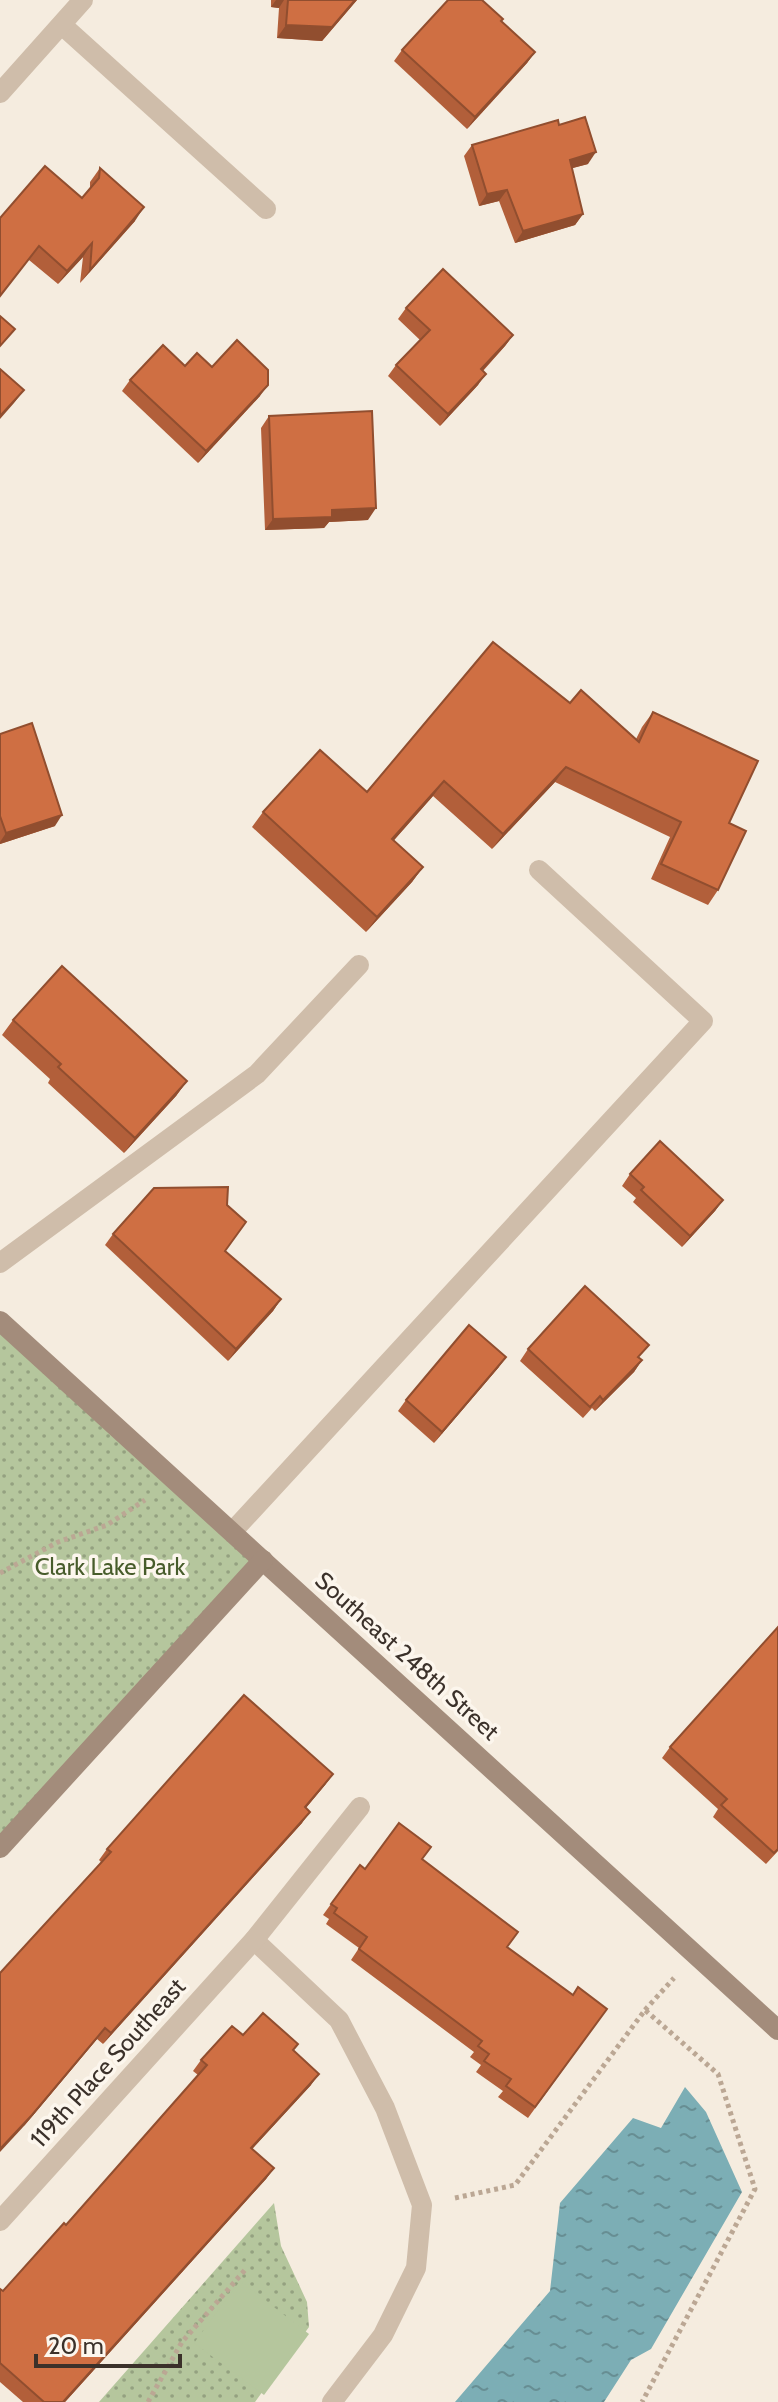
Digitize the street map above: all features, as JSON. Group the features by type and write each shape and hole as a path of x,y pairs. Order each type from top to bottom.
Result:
{"street":[{"path":"0,93 83,0"},
{"path":"62,25 266,209"},
{"path":"232,1532 703,1021 539,870"},
{"path":"0,1263 257,1074 359,965"},
{"name":"Southeast 248th Street","path":"0,1321 778,2030"},
{"path":"0,1848 263,1560"},
{"name":"119th Place Southeast","path":"0,2221 254,1940 360,1807"},
{"path":"254,1940 339,2020 385,2108 422,2205 416,2268 383,2335 332,2402"}],"path":[{"path":"0,1573 58,1542 107,1525 175,1481"},
{"path":"422,2205 515,2185 645,2010 718,2074 755,2189 642,2402"},
{"path":"148,2402 182,2342 245,2270"}],"green space":[{"name":"Clark Lake Park","path":"0,1321 263,1560 0,1848"},
{"path":"274,2203 281,2246 307,2302 309,2327 255,2402 99,2402"},
{"path":"240,2281 309,2334 264,2395 194,2343"}],"water":[{"path":"685,2087 706,2112 742,2192 651,2349 631,2360 604,2402 455,2402 550,2291 560,2203 633,2118 661,2128"}],"building":[{"path":"288,0 355,0 332,27 286,25"},
{"path":"448,0 482,0 535,52 475,117 402,50"},
{"path":"585,117 596,152 570,160 583,214 523,231 507,190 487,194 472,145 558,120 559,125"},
{"path":"45,166 82,198 99,178 100,168 144,207 90,270 92,243 67,271 39,246 0,296 0,218"},
{"path":"443,269 513,335 481,369 486,374 448,414 396,365 430,330 406,308"},
{"path":"0,316 15,329 0,346"},
{"path":"237,340 268,370 268,385 206,451 130,380 163,345 185,366 197,353 212,367"},
{"path":"0,369 24,390 0,416"},
{"path":"372,411 376,508 332,510 332,517 273,519 269,416"},
{"path":"493,642 570,703 581,690 639,742 653,712 758,761 729,823 746,831 718,890 661,864 681,822 566,767 503,834 444,781 392,839 423,867 377,917 263,812 320,750 367,792"},
{"path":"32,723 62,815 6,833 0,816 0,734"},
{"path":"62,966 187,1081 135,1138 58,1067 61,1064 13,1020"},
{"path":"660,1141 723,1200 690,1236 641,1190 644,1187 630,1174"},
{"path":"228,1187 227,1205 246,1222 225,1251 281,1299 236,1349 113,1234 154,1188"},
{"path":"585,1286 649,1345 638,1357 642,1360 603,1400 600,1396 590,1407 528,1349"},
{"path":"469,1325 506,1357 442,1432 406,1400"},
{"path":"778,1627 778,1849 774,1853 721,1805 727,1799 670,1747"},
{"path":"244,1695 333,1774 305,1807 310,1812 111,2033 105,2028 0,2149 0,1973 111,1852 107,1849"},
{"path":"399,1823 431,1847 422,1859 518,1932 507,1947 573,1995 578,1987 607,2009 535,2107 506,2086 511,2079 484,2061 489,2054 478,2046 482,2041 359,1949 367,1937 334,1913 337,1908 331,1904 360,1865 365,1869"},
{"path":"263,2013 298,2044 293,2050 319,2074 251,2148 274,2168 63,2402 44,2402 0,2363 0,2289 3,2291 64,2223 66,2225 207,2065 201,2060 232,2026 243,2035"}]}
